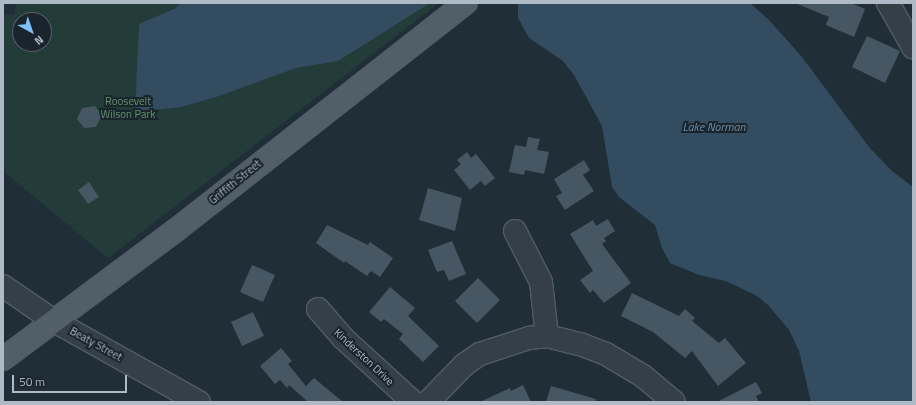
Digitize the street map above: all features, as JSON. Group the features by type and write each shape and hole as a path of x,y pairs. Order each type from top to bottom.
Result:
{"main road":[{"name":"Griffith Street","path":"3,359 54,322 466,3"}],"street":[{"path":"888,3 913,47"},
{"path":"515,231 541,282 548,336"},
{"name":"Beaty Street","path":"3,286 54,322 199,402"},
{"name":"Kinderston Drive","path":"318,308 343,338 413,402"},
{"path":"428,402 460,369 480,354 529,338 548,336 569,340 606,354 643,376 674,402"}],"green space":[{"name":"Roosevelt Wilson Park","path":"17,3 439,3 108,258 3,171 3,14 12,15 12,52 52,52 52,12 15,12"}],"water":[{"path":"181,3 430,3 338,61 296,68 216,97 181,107 135,112 139,24 174,9"},
{"name":"Lake Norman","path":"518,3 750,3 769,20 802,57 869,147 892,171 913,187 913,402 811,402 799,351 789,330 769,306 757,296 726,281 699,275 670,263 662,248 655,225 619,197 612,187 602,126 574,75 563,61 529,38 518,18"}],"building":[{"path":"795,3 851,3 865,9 854,37 826,25 829,17"},
{"path":"867,36 900,51 885,83 852,67"},
{"path":"95,106 102,115 96,127 84,128 77,119 82,108"},
{"path":"528,137 540,139 537,150 549,152 544,174 525,170 524,175 509,172 515,145 526,147"},
{"path":"467,152 471,158 476,154 495,178 485,186 481,181 470,190 454,170 461,164 457,160"},
{"path":"584,160 590,170 583,175 594,191 565,210 556,196 562,193 554,179"},
{"path":"89,182 99,197 88,204 78,190"},
{"path":"428,188 462,198 455,231 419,220"},
{"path":"608,219 615,231 604,238 606,241 602,244 631,283 604,303 593,290 590,293 580,280 593,271 570,234 593,220 596,226"},
{"path":"327,225 368,245 370,242 393,258 380,277 371,271 367,276 345,261 344,263 316,243"},
{"path":"452,241 466,274 449,281 444,270 437,272 428,250"},
{"path":"252,265 275,275 263,302 240,292"},
{"path":"478,278 500,300 477,323 455,301"},
{"path":"390,287 415,308 408,316 439,346 423,362 399,339 403,334 384,319 381,322 369,312"},
{"path":"632,293 679,316 685,309 695,318 692,321 719,343 725,338 746,363 718,386 692,351 685,358 653,332 621,316"},
{"path":"253,312 264,336 242,346 231,322"},
{"path":"281,348 292,361 288,364 306,386 314,378 343,402 308,402 289,385 287,388 280,380 275,384 260,366"},
{"path":"756,382 762,393 756,396 759,402 717,402"},
{"path":"523,385 531,402 480,402 510,388 511,391"},
{"path":"551,386 596,399 595,402 546,402"}]}
